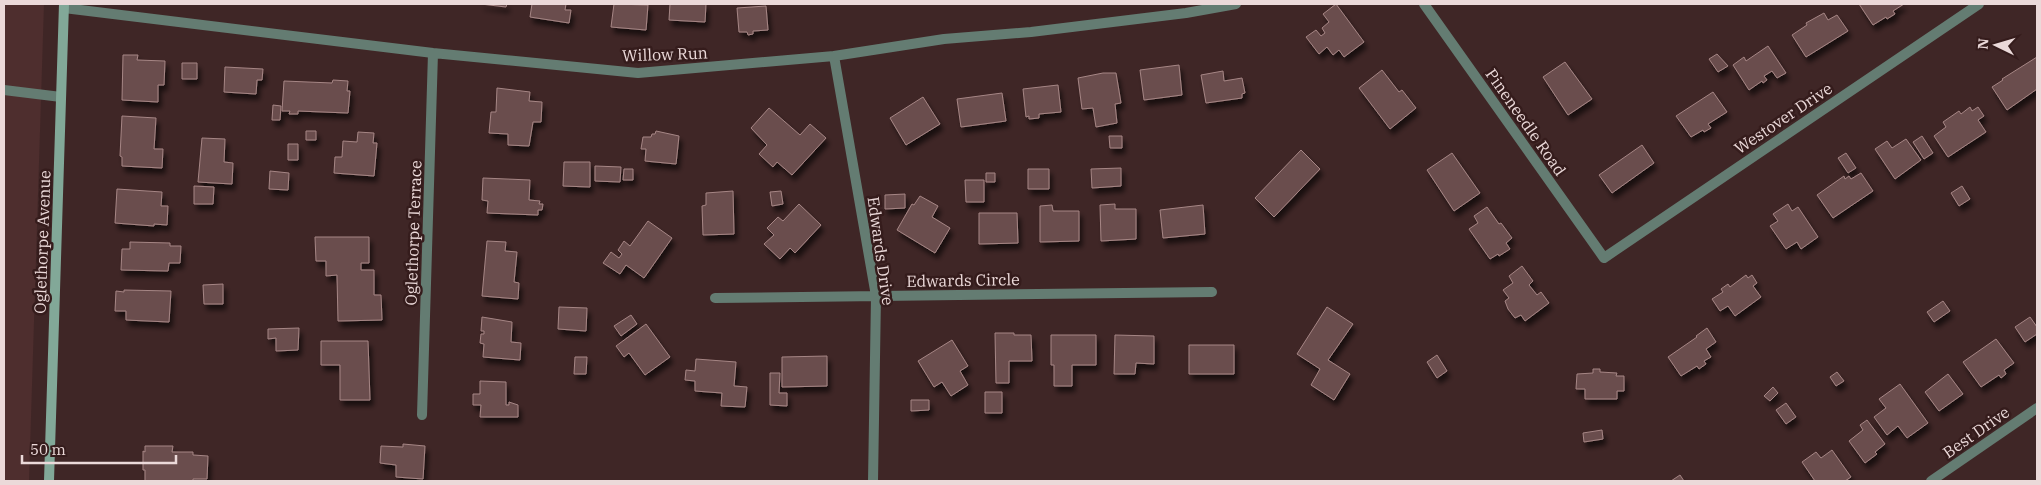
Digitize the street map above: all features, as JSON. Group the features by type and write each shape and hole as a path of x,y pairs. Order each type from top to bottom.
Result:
{"main road":[{"name":"Oglethorpe Avenue","path":"49,481 64,6"}],"street":[{"name":"Willow Run","path":"64,6 433,53 638,73 834,56 944,39 1041,31 1176,14 1236,4"},
{"name":"Pineneedle Road","path":"1424,4 1604,258"},
{"name":"Westover Drive","path":"1604,258 1979,4"},
{"name":"Oglethorpe Terrace","path":"422,414 433,53"},
{"name":"Edwards Drive","path":"834,56 876,296 873,481"},
{"path":"4,90 61,97"},
{"name":"Edwards Circle","path":"715,298 1212,292"},
{"name":"Best Drive","path":"1931,481 2037,408"}],"shaded area":[{"path":"4,4 44,4 29,481 4,481"}],"building":[{"path":"481,4 507,4 506,7"},
{"path":"532,4 566,4 565,10 571,10 569,23 530,17"},
{"path":"614,4 648,5 646,30 611,27"},
{"path":"670,4 706,4 705,22 669,20"},
{"path":"1336,4 1364,42 1344,57 1339,50 1333,55 1327,47 1319,54 1306,37 1316,30 1321,36 1325,33 1322,28 1329,22 1323,14"},
{"path":"1859,4 1904,4 1893,11 1895,14 1873,25"},
{"path":"766,6 768,30 753,31 753,34 748,35 747,32 739,32 737,8"},
{"path":"1824,13 1828,20 1837,15 1848,31 1806,57 1792,35 1807,25 1806,23"},
{"path":"1768,46 1786,73 1777,78 1772,71 1764,76 1767,80 1763,83 1762,81 1749,90 1733,65 1744,57 1746,61"},
{"path":"1717,54 1728,66 1718,72 1709,59"},
{"path":"123,55 138,55 137,60 165,61 164,85 158,85 158,102 122,100"},
{"path":"2037,57 2037,89 2007,110 1992,87"},
{"path":"1565,62 1592,99 1568,115 1543,77"},
{"path":"182,63 197,63 197,79 182,79"},
{"path":"1179,65 1182,95 1144,100 1140,70"},
{"path":"225,67 263,69 262,80 257,80 256,94 224,92"},
{"path":"1382,70 1399,92 1402,90 1416,108 1390,129 1359,88"},
{"path":"1223,71 1224,81 1242,78 1245,93 1242,94 1242,98 1206,103 1201,75"},
{"path":"1103,73 1116,73 1121,103 1115,104 1117,123 1096,127 1093,108 1082,109 1078,78"},
{"path":"333,80 348,81 347,91 350,91 348,113 298,111 298,114 289,114 290,111 282,111 284,81 332,83"},
{"path":"1058,85 1061,112 1039,114 1039,118 1029,119 1029,116 1026,117 1023,89"},
{"path":"497,88 530,92 529,101 542,102 541,122 533,122 529,146 508,145 508,134 489,133 491,112 496,112"},
{"path":"1713,92 1727,112 1708,124 1711,128 1691,137 1676,116"},
{"path":"1002,93 1006,121 961,127 957,99"},
{"path":"923,97 940,124 906,145 890,118"},
{"path":"273,105 281,106 280,120 272,120"},
{"path":"1970,107 1972,111 1978,107 1984,116 1978,120 1986,132 1948,157 1934,136 1946,127 1943,122 1959,111 1961,114"},
{"path":"769,108 800,135 810,124 826,138 792,175 777,162 773,167 759,154 767,145 751,128"},
{"path":"122,116 156,118 154,149 163,149 162,168 122,166 122,157 120,156"},
{"path":"306,131 316,131 316,140 306,140"},
{"path":"656,131 679,136 676,164 645,161 646,149 641,149 643,137 651,137"},
{"path":"358,132 374,133 373,143 377,143 374,176 334,173 335,157 342,157 343,141 357,142"},
{"path":"1109,136 1122,136 1122,148 1110,148"},
{"path":"1922,136 1933,153 1924,159 1913,142"},
{"path":"202,138 225,139 224,162 233,163 232,184 198,182"},
{"path":"1906,139 1921,160 1895,179 1875,149 1887,141 1892,148"},
{"path":"288,144 298,144 298,160 288,160"},
{"path":"1642,145 1654,163 1612,193 1599,175"},
{"path":"1301,150 1320,169 1274,217 1255,198"},
{"path":"1452,153 1480,193 1454,211 1427,170"},
{"path":"1846,153 1856,168 1848,173 1838,158"},
{"path":"564,162 590,162 590,187 563,186"},
{"path":"595,166 621,167 620,182 595,181"},
{"path":"1121,168 1121,186 1092,188 1091,169"},
{"path":"624,169 633,169 633,180 623,180"},
{"path":"1028,169 1049,169 1049,189 1028,189"},
{"path":"270,171 289,173 288,190 269,189"},
{"path":"986,173 995,173 995,182 986,182"},
{"path":"1861,173 1873,191 1833,218 1817,195 1844,176 1845,179 1849,176 1851,179"},
{"path":"483,178 530,180 529,200 540,201 539,204 543,204 542,210 538,210 538,215 487,213 488,201 482,200"},
{"path":"965,180 984,180 984,202 966,202"},
{"path":"194,186 214,187 213,204 194,204"},
{"path":"1962,186 1970,199 1959,206 1951,193"},
{"path":"117,189 162,192 161,206 168,206 167,225 115,223"},
{"path":"733,191 734,234 703,235 702,206 706,205 706,193"},
{"path":"781,191 783,204 772,206 770,192"},
{"path":"905,194 905,208 885,209 885,195"},
{"path":"920,196 938,206 932,217 950,228 935,253 897,230 912,204 914,205"},
{"path":"799,204 821,225 795,253 790,248 780,259 764,244 774,235 767,228 778,217 783,221"},
{"path":"1115,204 1115,209 1136,209 1136,239 1101,241 1100,205"},
{"path":"1788,204 1792,211 1798,207 1818,237 1801,249 1797,242 1786,249 1770,226 1778,221 1773,214"},
{"path":"1052,205 1053,211 1079,211 1079,241 1040,242 1040,206"},
{"path":"1203,205 1205,234 1163,238 1160,210"},
{"path":"1487,207 1512,238 1506,243 1510,249 1490,259 1469,229 1478,223 1474,216"},
{"path":"979,213 1017,213 1018,243 979,244"},
{"path":"648,221 672,238 644,278 626,265 620,274 603,263 611,252 619,258 622,254 618,250 624,241 630,246"},
{"path":"315,237 369,237 369,263 361,263 361,270 374,270 374,295 381,295 382,320 338,321 337,275 326,276 326,261 316,261"},
{"path":"487,241 506,242 505,251 517,252 514,282 519,283 518,299 482,296"},
{"path":"130,242 170,243 170,246 181,246 180,263 169,263 168,271 121,270 122,249 130,249"},
{"path":"1522,266 1533,281 1529,285 1537,295 1541,292 1549,303 1525,321 1521,315 1515,318 1508,309 1505,301 1509,298 1503,290 1513,283 1509,276"},
{"path":"1746,275 1748,278 1752,275 1757,283 1753,286 1761,297 1735,316 1728,306 1720,311 1712,299 1723,292 1721,289 1728,284 1730,287"},
{"path":"223,284 223,304 204,304 203,285"},
{"path":"124,290 171,291 169,322 126,320 126,311 115,311 116,291 124,292"},
{"path":"1943,301 1950,311 1934,322 1927,312"},
{"path":"559,307 587,308 586,331 558,329"},
{"path":"1327,307 1353,324 1328,360 1350,374 1334,400 1311,385 1320,369 1297,354"},
{"path":"631,315 637,324 621,336 614,326"},
{"path":"482,317 512,322 511,342 521,343 520,360 483,357 484,344 480,343 481,334 484,334 484,331 481,331"},
{"path":"2030,317 2037,327 2037,334 2025,342 2015,327"},
{"path":"646,324 670,357 645,375 629,353 624,357 616,346"},
{"path":"299,328 298,350 276,351 276,338 268,339 268,329"},
{"path":"1707,328 1716,342 1706,349 1711,357 1704,361 1706,364 1699,369 1697,366 1681,376 1668,357"},
{"path":"995,333 1031,335 1032,361 1009,361 1009,383 996,383"},
{"path":"1051,335 1096,335 1096,365 1072,365 1072,386 1054,386 1054,365 1051,365"},
{"path":"1115,335 1154,336 1154,364 1136,363 1135,374 1114,374"},
{"path":"1996,339 2014,363 2004,370 2006,374 2001,378 1999,375 1981,387 1963,362"},
{"path":"952,340 968,366 960,371 968,385 951,396 942,382 934,387 918,361"},
{"path":"321,341 368,341 370,400 340,400 340,365 321,365"},
{"path":"1189,345 1234,345 1234,374 1189,374"},
{"path":"1437,355 1447,371 1437,378 1427,362"},
{"path":"827,356 827,386 782,387 782,357"},
{"path":"575,357 587,357 586,374 574,374"},
{"path":"696,359 736,362 734,386 747,387 745,407 721,406 722,393 695,391 695,381 685,380 686,370 695,371"},
{"path":"1593,369 1600,369 1600,372 1617,373 1616,376 1624,376 1624,391 1617,391 1617,399 1585,399 1585,389 1576,389 1577,374 1593,373"},
{"path":"1837,372 1844,381 1836,386 1830,377"},
{"path":"770,373 780,373 779,393 787,393 787,406 770,405"},
{"path":"1948,374 1963,394 1939,411 1925,392"},
{"path":"480,381 506,382 506,405 509,405 509,402 518,405 518,417 480,417 481,405 473,405 473,394 480,394"},
{"path":"1900,384 1928,423 1907,438 1898,426 1887,435 1874,417 1886,408 1879,399"},
{"path":"1773,387 1778,393 1770,401 1764,396"},
{"path":"985,392 1002,392 1002,413 985,413"},
{"path":"911,400 929,400 929,410 911,411"},
{"path":"1786,403 1796,417 1786,424 1776,410"},
{"path":"1867,420 1885,444 1875,452 1877,454 1865,463 1849,441 1863,430 1860,425"},
{"path":"1602,430 1603,439 1584,442 1583,433"},
{"path":"403,444 425,446 423,479 396,477 396,465 380,463 381,446 403,447"},
{"path":"145,446 173,446 172,452 193,452 193,455 208,456 207,479 193,479 193,481 145,481 143,451 145,452"},
{"path":"1832,450 1851,477 1845,481 1815,481 1802,462 1816,452 1821,458"},
{"path":"1680,475 1684,481 1671,481"}]}
